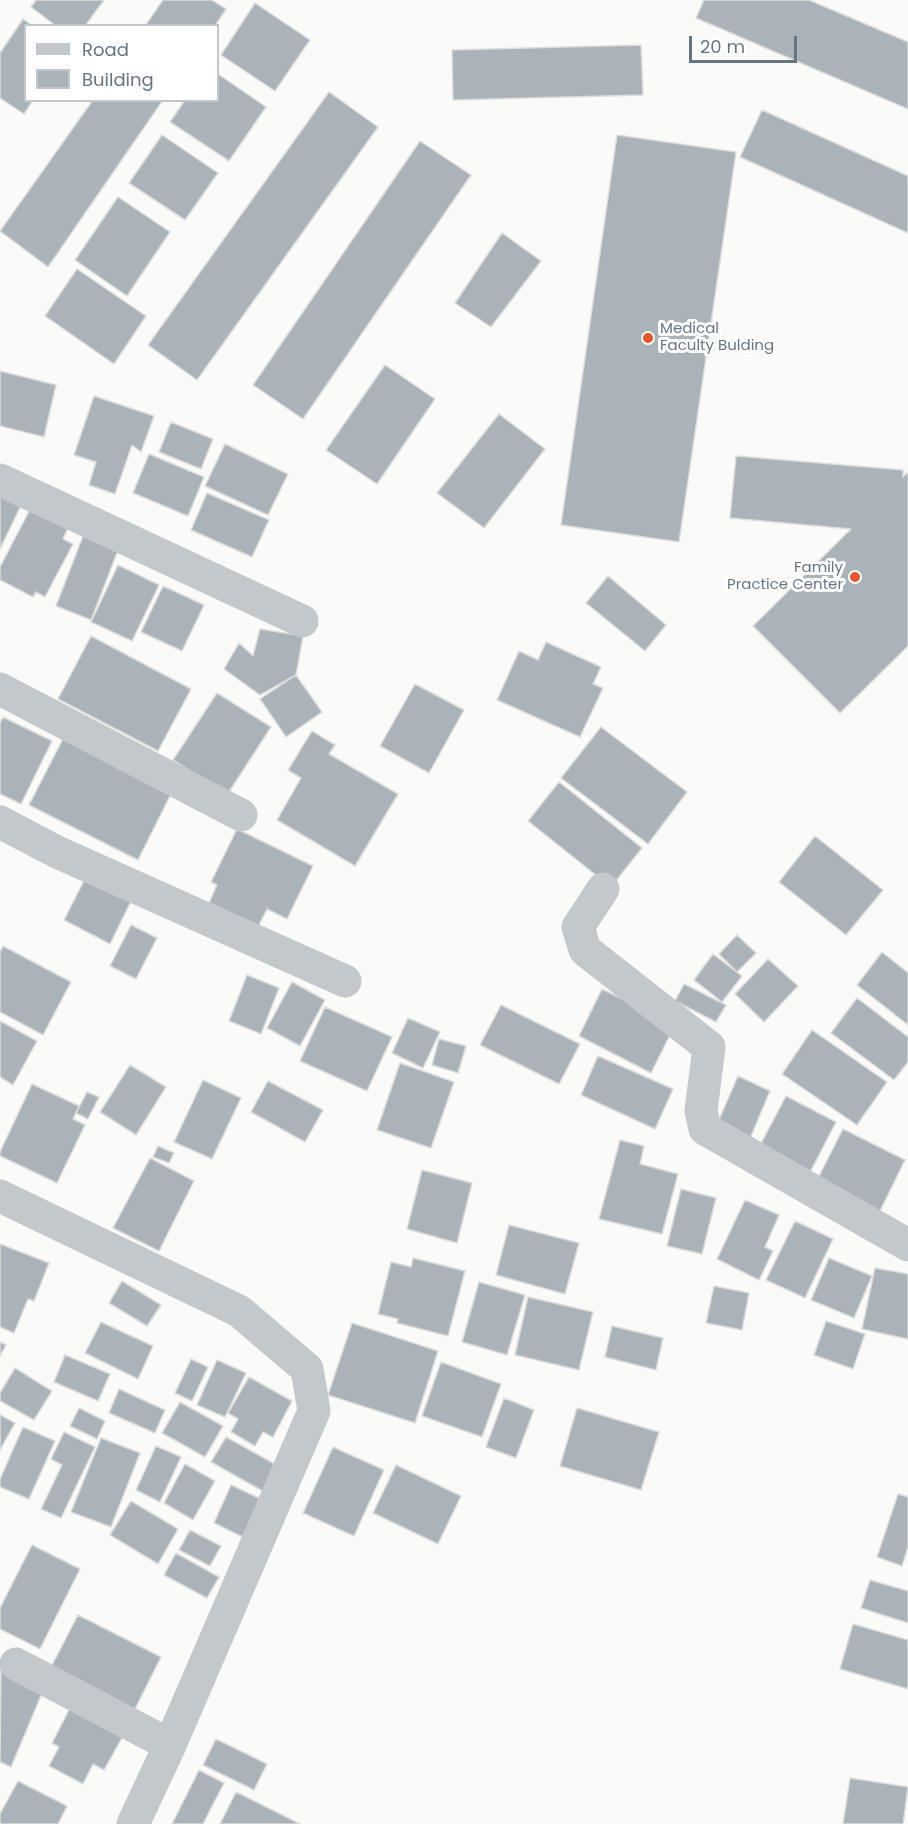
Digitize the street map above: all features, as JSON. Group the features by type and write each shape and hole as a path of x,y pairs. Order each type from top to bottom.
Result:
{"street":[{"path":"0,480 302,621"},
{"path":"0,689 241,815"},
{"path":"0,822 57,852 345,981"},
{"path":"603,889 578,927 585,950 709,1047 701,1111 705,1129 908,1245"},
{"path":"0,1196 239,1311 307,1369 314,1411 170,1745 133,1824"},
{"path":"16,1664 170,1745"}],"building":[{"path":"36,0 104,0 86,24 53,24 31,7"},
{"path":"163,0 212,0 226,9 216,24 146,24"},
{"path":"704,0 809,0 908,42 908,109 696,18"},
{"path":"255,3 310,40 275,91 221,55"},
{"path":"23,19 30,24 24,24 24,102 32,102 24,114 0,98 0,53"},
{"path":"641,45 643,95 453,100 452,50"},
{"path":"219,75 266,107 229,161 170,122 184,102 219,102"},
{"path":"329,92 378,127 197,380 148,345"},
{"path":"92,102 162,102 48,267 0,231"},
{"path":"762,110 908,176 908,233 740,157"},
{"path":"162,135 218,173 185,220 129,183"},
{"name":"Medical Faculty Bulding","path":"617,135 736,152 679,542 561,525"},
{"path":"420,141 471,175 303,419 253,385"},
{"path":"118,197 170,232 127,296 75,260"},
{"path":"502,233 541,261 491,327 455,303"},
{"path":"77,269 146,316 114,364 45,316"},
{"path":"385,365 435,399 377,484 326,450"},
{"path":"0,371 56,385 44,437 0,426"},
{"path":"94,396 154,416 141,452 132,445 115,494 89,485 96,462 74,455"},
{"path":"499,414 545,449 484,528 437,493"},
{"path":"171,422 213,439 201,469 159,452"},
{"path":"225,444 288,474 268,515 205,486"},
{"path":"149,454 204,477 188,516 133,493"},
{"name":"Family Practice Center","path":"736,456 903,470 903,477 908,472 908,646 840,713 753,626 851,529 730,518"},
{"path":"0,488 24,499 0,549"},
{"path":"207,493 269,520 252,557 191,530"},
{"path":"35,500 72,519 63,539 73,544 45,597 36,592 33,597 0,580 0,567"},
{"path":"85,531 120,545 91,620 56,606"},
{"path":"118,565 159,585 132,641 91,622"},
{"path":"608,576 666,625 645,651 586,603"},
{"path":"163,586 204,605 182,651 141,632"},
{"path":"260,629 303,636 296,675 260,695 224,669 239,643 253,656"},
{"path":"91,636 191,689 158,751 58,699"},
{"path":"546,642 601,667 593,684 603,688 580,737 497,700 519,651 538,660"},
{"path":"296,675 322,712 286,737 260,699"},
{"path":"415,684 464,710 429,773 380,746"},
{"path":"217,693 271,727 227,795 173,760"},
{"path":"3,717 52,741 21,804 0,794 0,723"},
{"path":"601,727 687,792 648,844 561,778"},
{"path":"312,731 335,745 329,754 398,794 355,866 277,820 301,778 288,770"},
{"path":"66,733 174,788 138,860 29,805"},
{"path":"559,782 642,848 611,887 528,821"},
{"path":"237,829 313,866 287,919 267,909 258,927 209,903 217,885 211,882"},
{"path":"815,836 883,890 846,935 779,882"},
{"path":"88,873 134,895 110,944 64,920"},
{"path":"131,925 157,938 136,979 110,966"},
{"path":"737,935 756,953 737,972 719,954"},
{"path":"3,946 71,982 43,1035 0,1012 0,952"},
{"path":"882,952 908,973 908,1025 857,985"},
{"path":"713,954 742,976 722,1002 694,980"},
{"path":"768,959 798,986 764,1022 735,994"},
{"path":"247,975 279,988 261,1034 229,1021"},
{"path":"292,982 325,1000 300,1046 267,1028"},
{"path":"684,984 726,1005 716,1022 675,1001"},
{"path":"602,989 675,1025 651,1073 579,1036"},
{"path":"857,998 908,1037 908,1062 894,1080 831,1033"},
{"path":"501,1005 580,1044 559,1084 480,1045"},
{"path":"325,1007 392,1037 367,1091 300,1061"},
{"path":"408,1018 440,1032 423,1068 392,1053"},
{"path":"0,1021 37,1041 13,1085 0,1077"},
{"path":"812,1030 887,1082 857,1125 782,1074"},
{"path":"439,1039 466,1046 458,1073 432,1065"},
{"path":"598,1056 673,1089 655,1129 581,1095"},
{"path":"400,1063 454,1082 431,1148 377,1130"},
{"path":"130,1065 166,1087 136,1135 100,1112"},
{"path":"738,1076 770,1091 748,1143 715,1129"},
{"path":"203,1080 241,1098 212,1159 174,1142"},
{"path":"268,1081 323,1110 305,1142 251,1112"},
{"path":"32,1084 79,1106 73,1119 85,1125 57,1183 0,1156"},
{"path":"87,1092 99,1097 88,1119 76,1113"},
{"path":"786,1096 836,1122 805,1182 755,1155"},
{"path":"843,1129 905,1160 879,1213 816,1182"},
{"path":"620,1140 644,1146 640,1164 678,1174 662,1234 599,1219"},
{"path":"158,1146 174,1153 169,1163 153,1157"},
{"path":"150,1158 194,1181 159,1251 113,1228"},
{"path":"422,1170 472,1183 457,1243 407,1229"},
{"path":"681,1189 716,1198 702,1254 667,1246"},
{"path":"745,1200 779,1215 765,1247 773,1251 759,1280 717,1259"},
{"path":"795,1221 833,1239 805,1298 766,1280"},
{"path":"509,1225 579,1243 565,1294 496,1275"},
{"path":"0,1244 49,1263 34,1301 28,1299 14,1333 0,1327"},
{"path":"413,1258 465,1271 448,1336 397,1323 398,1319 378,1314 391,1262 411,1267"},
{"path":"829,1258 872,1276 854,1318 811,1300"},
{"path":"875,1268 908,1274 908,1339 862,1329"},
{"path":"122,1281 161,1305 147,1326 109,1303"},
{"path":"479,1282 525,1295 507,1355 462,1342"},
{"path":"714,1286 749,1293 742,1330 706,1323"},
{"path":"528,1297 593,1312 579,1370 515,1355"},
{"path":"826,1321 865,1334 853,1369 814,1355"},
{"path":"101,1322 153,1346 138,1379 85,1353"},
{"path":"352,1323 438,1351 415,1423 328,1395"},
{"path":"612,1326 663,1338 656,1370 605,1357"},
{"path":"0,1342 6,1345 0,1356"},
{"path":"65,1355 110,1374 98,1401 54,1382"},
{"path":"191,1359 208,1367 192,1401 175,1393"},
{"path":"217,1360 246,1373 225,1417 197,1405"},
{"path":"441,1362 501,1384 482,1437 422,1416"},
{"path":"15,1368 52,1391 34,1420 0,1401 0,1393"},
{"path":"249,1377 292,1401 273,1437 263,1432 255,1446 231,1432 238,1419 228,1413"},
{"path":"119,1389 165,1410 155,1433 109,1413"},
{"path":"504,1398 534,1410 516,1458 486,1447"},
{"path":"180,1402 223,1426 205,1457 162,1433"},
{"path":"79,1408 105,1421 97,1439 70,1426"},
{"path":"577,1408 659,1432 641,1490 560,1466"},
{"path":"0,1415 15,1423 0,1450"},
{"path":"23,1427 55,1441 29,1499 0,1487 0,1479"},
{"path":"64,1432 95,1447 61,1518 41,1509 62,1465 51,1459"},
{"path":"226,1437 282,1468 268,1494 211,1462"},
{"path":"101,1438 140,1453 111,1527 71,1512"},
{"path":"156,1446 181,1457 160,1502 136,1490"},
{"path":"333,1447 384,1470 354,1536 303,1513"},
{"path":"185,1464 215,1481 193,1520 164,1503"},
{"path":"396,1465 461,1496 438,1544 373,1513"},
{"path":"231,1485 261,1499 243,1537 214,1523"},
{"path":"898,1494 908,1497 908,1547 902,1566 877,1557"},
{"path":"131,1501 178,1529 158,1564 110,1535"},
{"path":"190,1530 221,1546 210,1566 179,1550"},
{"path":"32,1545 80,1569 40,1649 0,1629 0,1608"},
{"path":"176,1553 219,1577 207,1598 164,1575"},
{"path":"870,1580 908,1591 908,1623 861,1608"},
{"path":"78,1615 161,1657 134,1711 50,1669"},
{"path":"853,1624 908,1640 908,1689 840,1669"},
{"path":"1,1668 45,1686 11,1767 0,1762"},
{"path":"70,1708 123,1736 104,1770 93,1764 83,1784 49,1766 59,1747 52,1743"},
{"path":"216,1739 267,1764 254,1790 203,1765"},
{"path":"199,1770 224,1783 203,1824 172,1824"},
{"path":"850,1778 908,1787 903,1824 843,1824"},
{"path":"18,1781 67,1806 58,1824 0,1824 0,1814"},
{"path":"236,1792 300,1824 220,1824"}],"place":[{"name":"Medical Faculty Bulding","path":"648,338"},
{"name":"Family Practice Center","path":"855,577"}]}
